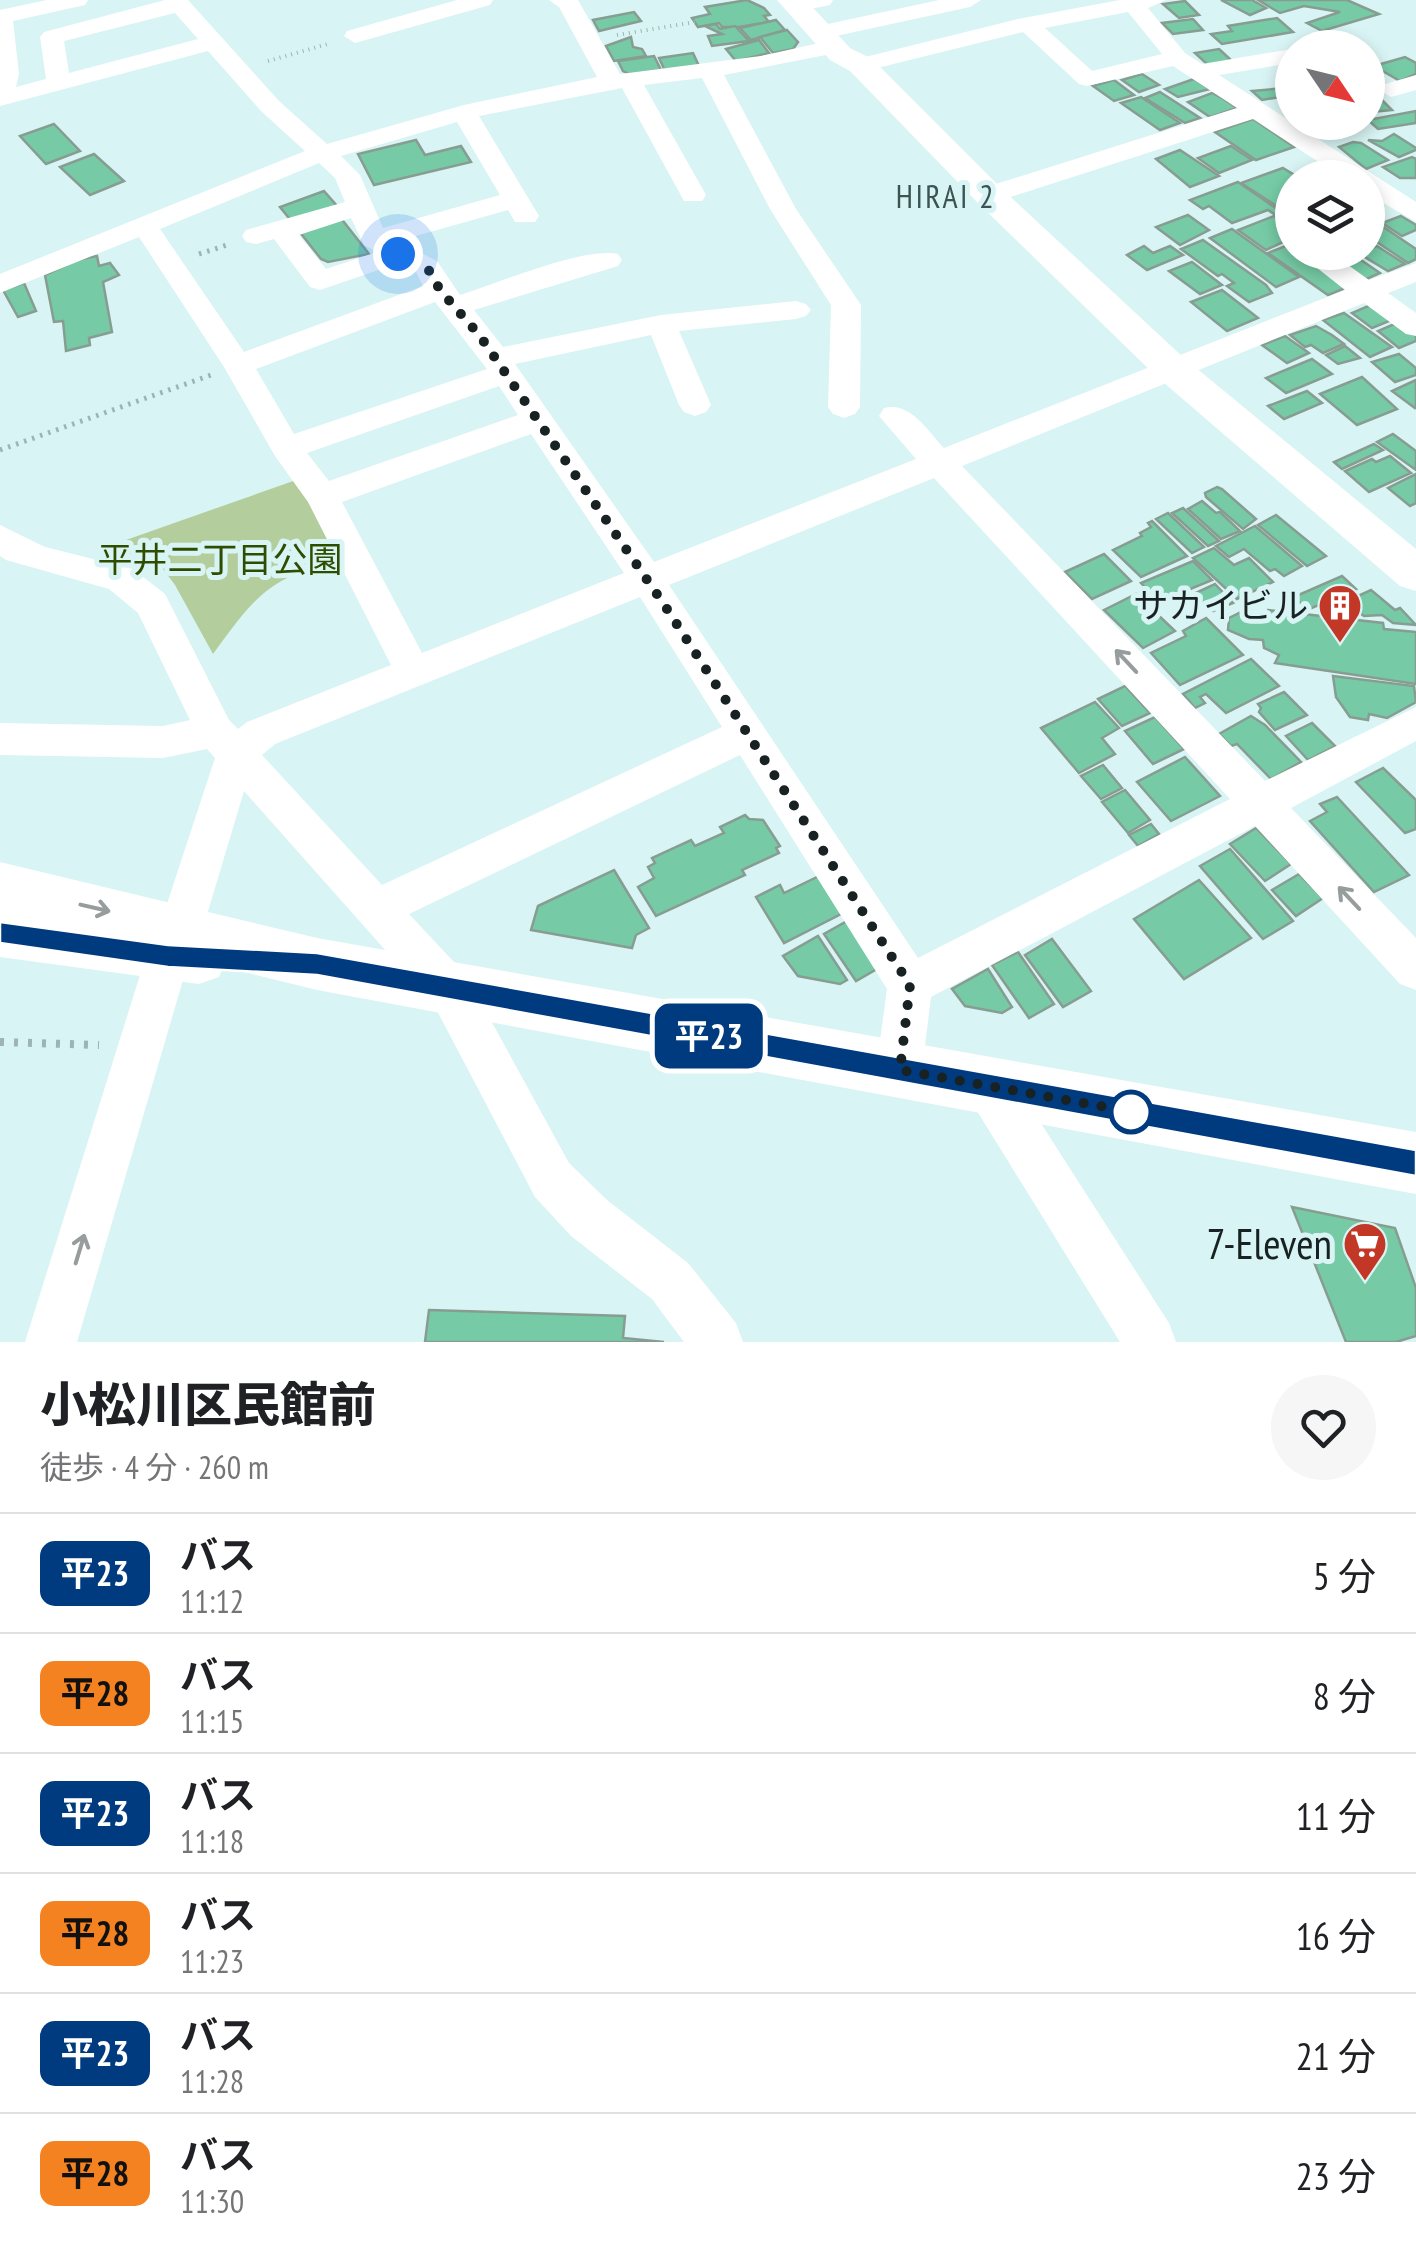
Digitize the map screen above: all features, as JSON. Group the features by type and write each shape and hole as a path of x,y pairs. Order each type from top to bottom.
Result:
{"main road":[{"path":"821,25 989,195 1170,367 1416,574"},
{"path":"0,886 174,942"},
{"path":"0,932 174,942 317,964 1416,1163"}],"street":[{"path":"1,98 7,74 1,17 77,0"},
{"path":"355,36 482,0"},
{"path":"560,0 568,2 693,195"},
{"path":"1,280 322,152 464,112 621,81 710,70 821,25 970,0"},
{"path":"985,0 1023,25 1088,79 1177,58"},
{"path":"821,25 1023,25 1144,2 1177,58 1334,160"},
{"path":"58,81 52,37 178,3 270,106 347,176 386,246 427,267 447,299 501,366 645,576 910,985 900,1070"},
{"path":"1,98 215,42"},
{"path":"1200,71 1275,69"},
{"path":"710,70 783,208 846,305 844,407"},
{"path":"1229,90 1275,74"},
{"path":"1391,90 1416,82"},
{"path":"989,195 1258,110"},
{"path":"269,234 320,280 386,246 520,207 464,112"},
{"path":"1385,193 1410,210"},
{"path":"269,234 362,204"},
{"path":"1385,216 1410,210"},
{"path":"144,225 238,365 286,448 322,496 412,670"},
{"path":"238,365 447,299 608,260"},
{"path":"1336,270 1416,327"},
{"path":"0,739 225,742 261,733 645,576 1416,272"},
{"path":"286,448 501,366 661,324 796,310"},
{"path":"661,324 695,405"},
{"path":"895,416 1416,968"},
{"path":"322,496 538,420"},
{"path":"0,538 18,551 120,578 152,604 225,742 450,990 552,1180 589,1218 670,1281 716,1342"},
{"path":"910,985 1416,724"},
{"path":"378,908 748,733"},
{"path":"51,1342 174,942 225,742"},
{"path":"989,1086 1150,1342"}],"path":[{"path":"590,40 695,22"},
{"path":"238,70 355,36"},
{"path":"169,263 269,234"},
{"path":"0,450 238,365"},
{"path":"0,1042 142,1047"}],"green space":[{"name":"平井二丁目公園","path":"299,479 340,556 266,591 213,654 160,565 109,546"}],"building":[{"path":"747,0 764,8 770,15 764,16 769,22 698,27 692,18 710,14 705,7"},
{"path":"1221,0 1252,0 1266,8 1250,15"},
{"path":"1258,0 1347,0 1379,14 1320,30 1307,23 1340,12 1304,6 1280,13"},
{"path":"1185,1 1199,15 1179,18 1163,4"},
{"path":"634,12 641,21 599,31 593,20"},
{"path":"1277,18 1291,30 1275,30 1275,35 1222,44 1211,34 1232,31 1228,26"},
{"path":"1193,19 1203,30 1173,34 1162,23"},
{"path":"776,20 785,30 751,40 740,28"},
{"path":"716,24 720,29 735,26 749,41 712,46 708,36 722,34 705,26"},
{"path":"787,30 798,42 793,49 773,53 760,37"},
{"path":"631,37 633,47 642,49 646,56 614,61 606,46"},
{"path":"759,40 769,53 736,61 726,49"},
{"path":"1219,49 1232,61 1208,65 1195,53"},
{"path":"693,53 699,66 665,71 659,58"},
{"path":"654,56 661,70 629,74 618,61"},
{"path":"1405,57 1416,63 1416,74 1400,81 1385,72 1385,63"},
{"path":"1142,74 1159,85 1139,92 1122,80"},
{"path":"1194,79 1210,89 1178,97 1165,89"},
{"path":"1114,80 1134,95 1114,101 1093,86"},
{"path":"1275,89 1275,98 1262,100 1252,91"},
{"path":"1160,92 1200,118 1185,123 1145,98"},
{"path":"1212,93 1237,108 1210,117 1188,102"},
{"path":"1141,97 1180,123 1160,130 1121,103"},
{"path":"1416,111 1416,123 1385,128 1385,117"},
{"path":"1253,119 1275,134 1275,140 1284,140 1294,147 1256,160 1215,132"},
{"path":"54,124 80,151 46,164 20,136"},
{"path":"1394,134 1416,150 1399,157 1368,140 1385,139"},
{"path":"416,140 425,155 461,146 471,162 374,185 358,154"},
{"path":"1361,143 1388,160 1355,160 1339,147"},
{"path":"1231,146 1252,160 1219,173 1198,158"},
{"path":"1180,150 1219,176 1190,187 1156,159"},
{"path":"94,154 124,181 90,195 60,167"},
{"path":"1412,157 1416,159 1416,178 1400,178 1385,166"},
{"path":"1275,171 1275,205 1241,183"},
{"path":"1238,182 1275,207 1275,215 1268,210 1232,223 1209,206 1203,209 1190,200"},
{"path":"324,191 338,207 293,223 280,207"},
{"path":"1188,215 1209,230 1180,245 1156,227"},
{"path":"1274,216 1275,246 1266,250 1238,230"},
{"path":"1401,216 1416,225 1416,230 1402,236 1385,222"},
{"path":"340,217 369,254 328,262 321,259 299,231"},
{"path":"1385,228 1416,249 1416,259 1408,263 1385,247"},
{"path":"1232,229 1275,260 1275,270 1289,270 1299,277 1276,287 1210,238"},
{"path":"1203,240 1272,293 1249,302 1227,286 1234,283 1181,249"},
{"path":"1144,246 1153,253 1170,246 1183,255 1147,270 1127,255"},
{"path":"1385,251 1405,264 1385,269"},
{"path":"97,256 99,266 110,263 119,275 103,282 112,332 89,338 90,345 66,351 63,321 54,322 45,275 77,260"},
{"path":"1192,262 1222,285 1200,294 1169,271"},
{"path":"1292,270 1324,270 1348,287 1328,295"},
{"path":"1346,270 1380,273 1362,281"},
{"path":"24,283 36,311 18,317 3,290"},
{"path":"1222,290 1258,318 1227,331 1191,302"},
{"path":"1373,304 1394,319 1372,328 1352,313"},
{"path":"1344,313 1392,347 1370,357 1323,320"},
{"path":"1399,322 1416,335 1416,341 1399,348 1378,331"},
{"path":"1316,326 1344,344 1323,353 1311,345 1305,347 1290,335"},
{"path":"1285,336 1309,353 1287,363 1262,345"},
{"path":"1345,346 1360,358 1338,364 1326,355"},
{"path":"1399,354 1416,368 1416,375 1395,382 1372,362"},
{"path":"1312,359 1332,374 1286,393 1266,378"},
{"path":"1362,377 1397,409 1357,425 1320,394"},
{"path":"1416,380 1416,407 1415,408 1392,391"},
{"path":"1307,391 1322,403 1284,419 1268,406"},
{"path":"1393,434 1416,451 1416,470 1377,442"},
{"path":"1374,444 1383,450 1342,469 1334,462"},
{"path":"1390,456 1411,473 1369,492 1345,471 1372,459 1376,462"},
{"path":"1416,474 1416,503 1410,506 1388,488"},
{"path":"1217,487 1256,519 1243,529 1206,497 1205,493"},
{"path":"1202,501 1240,531 1221,539 1188,509"},
{"path":"1183,508 1219,541 1208,546 1172,513"},
{"path":"1168,513 1204,547 1192,553 1156,519"},
{"path":"1276,515 1326,556 1307,566 1258,525"},
{"path":"1152,521 1187,556 1141,577 1113,550 1142,536 1140,533 1151,527 1148,523"},
{"path":"1255,526 1302,566 1284,576 1275,569 1270,571 1244,549 1229,557 1216,546"},
{"path":"1214,548 1234,565 1249,558 1273,582 1237,599 1193,558"},
{"path":"1104,554 1131,581 1092,599 1065,572"},
{"path":"1193,561 1212,580 1164,600 1154,597 1141,583"},
{"path":"1342,576 1356,589 1307,610 1294,597"},
{"path":"1215,584 1233,603 1213,611 1205,604 1197,607 1187,597"},
{"path":"1371,590 1395,610 1400,608 1416,625 1393,623 1382,615 1364,616 1354,609 1342,614 1334,607"},
{"path":"1136,594 1175,631 1143,648 1104,610"},
{"name":"サカイビル","path":"1268,610 1383,623 1384,629 1416,632 1416,684 1275,663 1279,655 1264,648 1263,640 1228,630 1229,618 1241,612 1267,615"},
{"path":"1206,618 1243,655 1180,685 1151,653 1186,636 1183,631"},
{"path":"1251,659 1279,686 1226,713 1206,694 1200,697 1205,703 1195,708 1183,694"},
{"path":"1333,676 1414,686 1416,702 1387,718 1369,714 1368,720 1350,717 1336,697"},
{"path":"1125,686 1150,713 1122,726 1098,699"},
{"path":"1284,692 1307,715 1275,730 1259,712 1258,704"},
{"path":"1095,702 1119,728 1102,738 1115,754 1079,773 1041,728"},
{"path":"1251,716 1301,762 1271,779 1237,744 1231,746 1219,734"},
{"path":"1155,717 1184,749 1153,764 1125,731"},
{"path":"1312,723 1335,746 1308,760 1286,736"},
{"path":"1185,757 1220,796 1171,821 1137,782"},
{"path":"1103,765 1122,788 1101,799 1081,776"},
{"path":"1383,768 1416,800 1416,829 1405,833 1356,782"},
{"path":"1125,790 1150,820 1128,833 1102,802"},
{"path":"1337,797 1409,875 1374,892 1310,821 1327,812 1320,804"},
{"path":"745,815 763,820 780,846 776,848 779,853 742,870 745,875 656,916 638,887 654,878 648,867 655,863 652,858 691,840 695,846 724,833 720,827"},
{"path":"1151,824 1159,834 1138,846 1129,835"},
{"path":"1256,828 1291,864 1265,881 1230,844"},
{"path":"1230,849 1293,921 1263,939 1200,866"},
{"path":"614,870 649,928 636,935 632,948 531,930 538,906"},
{"path":"1299,874 1323,898 1296,916 1272,890"},
{"path":"821,875 845,912 784,943 756,897 780,885 784,893"},
{"path":"1199,880 1251,938 1184,979 1134,919"},
{"path":"849,920 882,966 856,981 824,934"},
{"path":"818,936 847,980 840,984 798,976 783,956"},
{"path":"1052,939 1091,991 1063,1007 1025,955"},
{"path":"1018,952 1054,1004 1029,1018 992,965"},
{"path":"988,969 1012,1007 1002,1013 965,1006 952,989"},
{"path":"1292,1207 1395,1228 1416,1288 1416,1336 1396,1342 1346,1342"},
{"path":"429,1310 625,1316 623,1338 664,1342 425,1342"}],"bus line":[{"name":"平23","path":"0,932 168,956 317,964 1416,1163"}],"place":[{"name":"サカイビル","path":"1340,644"},
{"name":"7-Eleven","path":"1365,1282"}],"district":[{"name":"HIRAI 2","path":"946,197"}],"route":[{"path":"398,254 427,267 440,290 480,336 665,606 910,985 900,1070 1144,1114 1131,1112"}]}
